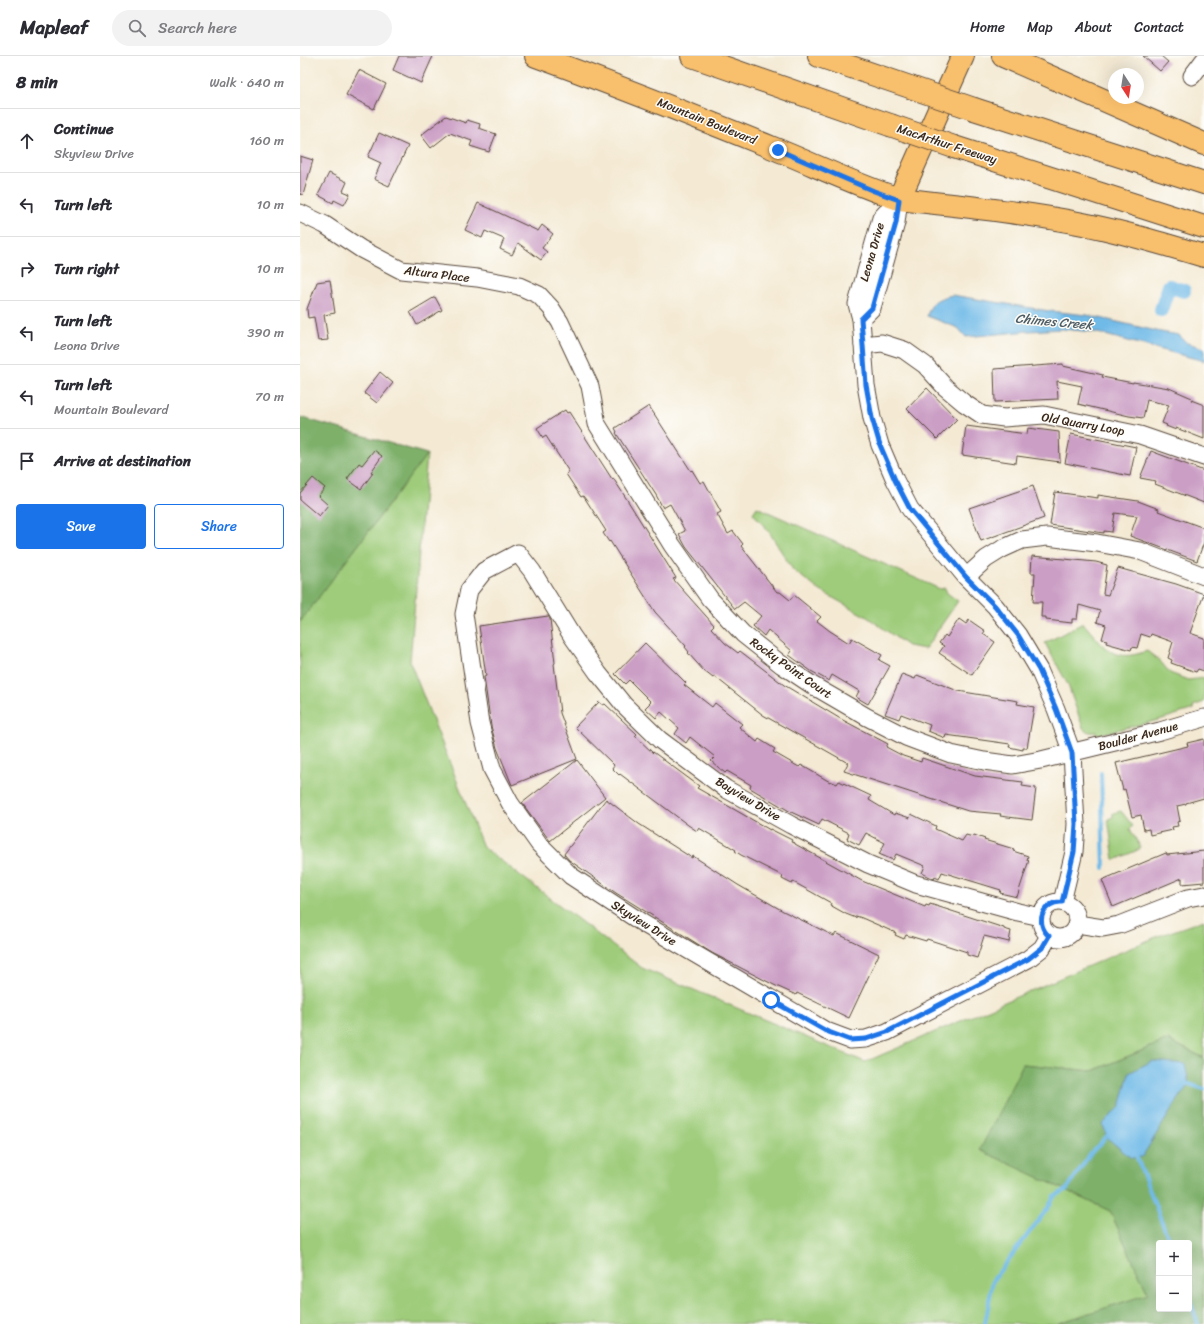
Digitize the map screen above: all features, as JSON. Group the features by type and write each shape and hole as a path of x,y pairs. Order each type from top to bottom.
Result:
{"main road":[{"name":"Mountain Boulevard","path":"536,56 651,98 899,200 998,210 1083,224 1120,232 1204,256"},
{"name":"MacArthur Freeway","path":"692,56 954,147 1204,227"},
{"path":"819,56 1204,183"},
{"path":"899,200 963,56"},
{"path":"1002,56 1204,144"}],"street":[{"path":"1192,76 1204,60"},
{"name":"Leona Drive","path":"899,200 896,223 872,308 861,319 866,385 872,418 880,445 895,480 910,509 966,577 995,606 1018,635 1039,670 1056,709 1072,753 1076,824 1074,852 1062,902"},
{"name":"Altura Place","path":"300,213 325,225 361,249 401,270 477,278 519,286 539,295"},
{"name":"Rocky Point Court","path":"539,295 552,308 560,322 590,386 597,424 672,545 710,599 743,634 782,665 812,685 867,717 906,737 951,754 1013,765 1072,753"},
{"name":"Old Quarry Loop","path":"863,345 882,343 904,350 925,365 945,387 964,403 982,415 1004,418 1044,415 1140,435 1204,457"},
{"path":"966,577 986,559 1002,549 1022,540 1047,538 1097,543 1140,551 1204,576"},
{"name":"Bayview Drive","path":"518,553 532,571 572,636 624,705 660,740 726,789 868,864 916,884 1041,917"},
{"name":"Skyview Drive","path":"518,553 484,571 469,590 464,614 480,723 492,769 510,803 539,844 571,876 644,924 771,1000 826,1031 850,1040 866,1039 887,1032 1028,959 1042,948 1049,936"},
{"name":"Boulder Avenue","path":"1072,753 1160,731 1204,718"},
{"path":"1077,924 1103,928 1119,925 1188,898 1204,895"},
{"path":"1062,902 1073,908 1077,916 1077,924 1074,931 1064,938 1056,938 1049,936 1046,933 1042,925 1041,917 1047,907 1054,903 1062,902"}],"green space":[{"path":"300,417 427,454 300,622"},
{"path":"427,454 410,662 483,847 642,968 865,1062 1156,937 1204,920 1204,1058 1168,1040 1092,1071 1023,1064 981,1150 1110,1211 1149,1294 1056,1324 300,1324 300,622"},
{"path":"757,507 940,589 945,588 947,593 958,601 925,649 908,646 867,617 819,590 793,570 769,532 753,513"},
{"path":"1083,623 1103,646 1110,651 1117,654 1135,655 1147,651 1160,661 1170,673 1188,680 1204,678 1204,702 1193,706 1194,709 1159,720 1096,735 1096,732 1086,730 1083,728 1068,685 1045,643"},
{"path":"1121,811 1133,826 1130,829 1141,848 1115,860 1108,819 1113,817 1113,813"},
{"path":"1168,1040 1204,1058 1204,1324 1056,1324 1148,1294 1110,1211 980,1150 1023,1064 1092,1071"}],"water":[{"path":"952,295 1049,311 1087,315 1179,335 1187,343 1204,348 1204,361 1094,332 1062,329 966,337 958,328 927,316 933,303"},
{"path":"1152,1061 1185,1064 1189,1084 1142,1157 1131,1158 1106,1137 1103,1124 1120,1107 1129,1073"}],"building":[{"path":"399,56 433,56 421,83 393,70"},
{"path":"1143,56 1161,56 1168,62 1160,71"},
{"path":"359,70 386,84 374,109 346,95"},
{"path":"446,116 466,123 467,120 480,124 479,128 496,134 489,152 470,146 472,141 450,133 431,148 421,135"},
{"path":"379,133 408,146 389,186 374,179 381,163 368,157"},
{"path":"300,156 313,160 303,195 300,194"},
{"path":"329,173 347,182 343,191 350,194 344,205 334,200 333,203 318,195"},
{"path":"478,203 538,231 542,225 553,234 542,248 547,252 541,260 518,243 512,255 500,249 504,239 485,231 482,238 465,230"},
{"path":"330,280 335,313 324,315 328,340 318,341 314,317 308,318 307,309 317,282"},
{"path":"435,297 442,310 417,325 410,312"},
{"path":"1063,364 1063,366 1103,375 1102,377 1169,388 1192,398 1191,400 1204,405 1204,439 1176,428 1176,430 1162,423 1169,405 1147,400 1143,418 1129,416 1078,404 1082,386 1057,381 1058,399 995,402 994,369"},
{"path":"380,372 393,383 377,403 364,393"},
{"path":"927,388 957,419 937,439 907,409"},
{"path":"649,406 691,471 692,470 700,483 704,481 721,512 717,514 728,534 733,531 743,544 741,546 777,592 780,592 790,600 794,595 821,617 817,621 849,643 852,638 882,655 879,660 890,666 868,704 856,697 859,691 832,675 829,681 811,671 789,655 792,651 768,630 764,636 753,626 761,616 744,602 735,609 686,547 679,534 685,531 670,504 663,508 616,433 615,428"},
{"path":"565,410 567,413 569,412 626,498 676,578 673,579 714,625 711,628 725,643 738,653 740,651 784,685 839,718 888,744 886,747 903,756 921,762 922,758 975,776 1023,782 1022,786 1036,788 1032,820 1000,816 1001,814 968,811 844,771 848,763 763,715 714,676 713,678 704,671 688,653 689,652 685,647 686,646 655,612 610,541 609,542 603,533 606,531 586,500 583,496 581,497 566,474 569,472 546,436 543,438 537,428"},
{"path":"966,426 1027,434 1028,428 1059,432 1060,462 1017,456 1016,463 962,455"},
{"path":"1071,434 1136,447 1130,476 1065,463"},
{"path":"374,450 382,456 371,472 373,473 361,489 347,479 359,463 362,465"},
{"path":"1151,451 1204,471 1204,503 1155,484 1156,481 1140,478"},
{"path":"313,478 325,488 318,496 328,505 319,516 300,500 300,493"},
{"path":"1033,486 1044,518 981,541 969,508"},
{"path":"1055,492 1098,498 1098,495 1138,501 1159,509 1158,511 1204,528 1204,542 1197,561 1130,536 1137,516 1115,513 1112,532 1104,531 1104,533 1050,525"},
{"path":"1032,556 1096,562 1107,565 1103,594 1108,595 1118,568 1176,584 1204,594 1190,633 1204,638 1204,671 1198,669 1196,672 1171,663 1172,660 1168,658 1173,642 1151,634 1150,637 1141,634 1137,648 1132,647 1131,650 1106,643 1107,640 1102,639 1106,625 1097,622 1100,611 1079,605 1077,619 1072,619 1072,623 1046,620 1046,617 1041,617 1042,602 1033,602 1035,573 1031,573"},
{"path":"548,616 550,619 560,713 577,759 512,785 497,748 491,726 479,626"},
{"path":"959,619 966,624 969,620 985,631 983,634 995,642 972,675 939,653 944,646 939,643 945,635 947,637"},
{"path":"645,643 686,683 684,685 712,707 715,703 742,724 739,727 757,742 759,739 775,749 773,752 799,767 801,765 830,782 837,784 839,781 871,796 869,800 894,815 895,813 910,818 911,814 936,826 935,829 962,841 966,835 973,837 974,835 985,839 984,840 1014,849 1013,851 1028,856 1027,860 1029,860 1017,897 1000,893 1001,890 942,872 939,879 935,877 934,879 922,873 925,866 896,854 893,860 879,854 885,843 866,833 859,845 847,839 849,833 822,819 819,825 791,812 750,788 751,785 727,771 725,773 711,761 715,757 690,737 686,743 675,734 679,728 661,712 656,718 645,708 651,702 629,680 625,684 615,674"},
{"path":"902,674 915,679 917,675 958,691 1018,701 1017,704 1034,707 1027,748 1023,748 1023,750 1009,747 1010,744 946,735 945,738 928,731 930,725 901,714 899,719 885,714"},
{"path":"599,702 603,705 605,704 637,734 635,736 653,753 699,786 697,788 770,830 792,840 791,842 862,881 925,907 926,905 929,906 930,904 1011,931 1009,942 984,936 977,958 967,955 967,952 927,939 926,941 906,935 904,939 895,935 896,933 862,918 856,916 856,918 846,914 830,905 831,903 799,885 793,882 792,884 782,879 783,876 741,855 735,851 736,850 699,828 697,831 620,774 619,775 612,768 614,765 575,727"},
{"path":"1204,739 1204,798 1177,806 1180,821 1177,822 1178,826 1172,827 1173,830 1150,835 1149,829 1144,830 1141,815 1132,817 1125,789 1123,790 1116,763 1188,746 1187,743"},
{"path":"577,760 605,797 550,841 522,803"},
{"path":"606,799 639,824 692,858 693,856 738,885 783,911 834,936 836,933 879,954 849,1018 797,993 796,995 774,985 712,953 616,893 569,860 564,854"},
{"path":"1204,851 1204,882 1182,884 1182,878 1113,907 1102,880 1166,853 1167,855"}],"waterway":[{"name":"Chimes Creek","path":"1161,310 1169,286 1184,291"},
{"path":"1101,773 1104,868"},
{"path":"1184,1085 1189,1084 1204,1089"},
{"path":"985,1324 993,1280 1048,1208 1054,1197 1067,1189 1090,1154 1109,1134"},
{"name":"Chimes Creek","path":"1136,1154 1169,1240"},
{"name":"Chimes Creek","path":"1192,1306 1198,1324"}],"route":[{"path":"771,1000 826,1031 850,1040 866,1039 887,1032 1028,959 1042,948 1049,936 1043,930 1041,921 1042,913 1050,904 1062,902 1074,852 1076,824 1072,753 1056,709 1039,670 1018,635 995,606 966,577 910,509 895,480 880,445 872,418 866,385 861,319 872,308 896,223 899,200 874,191 778,150"}]}
